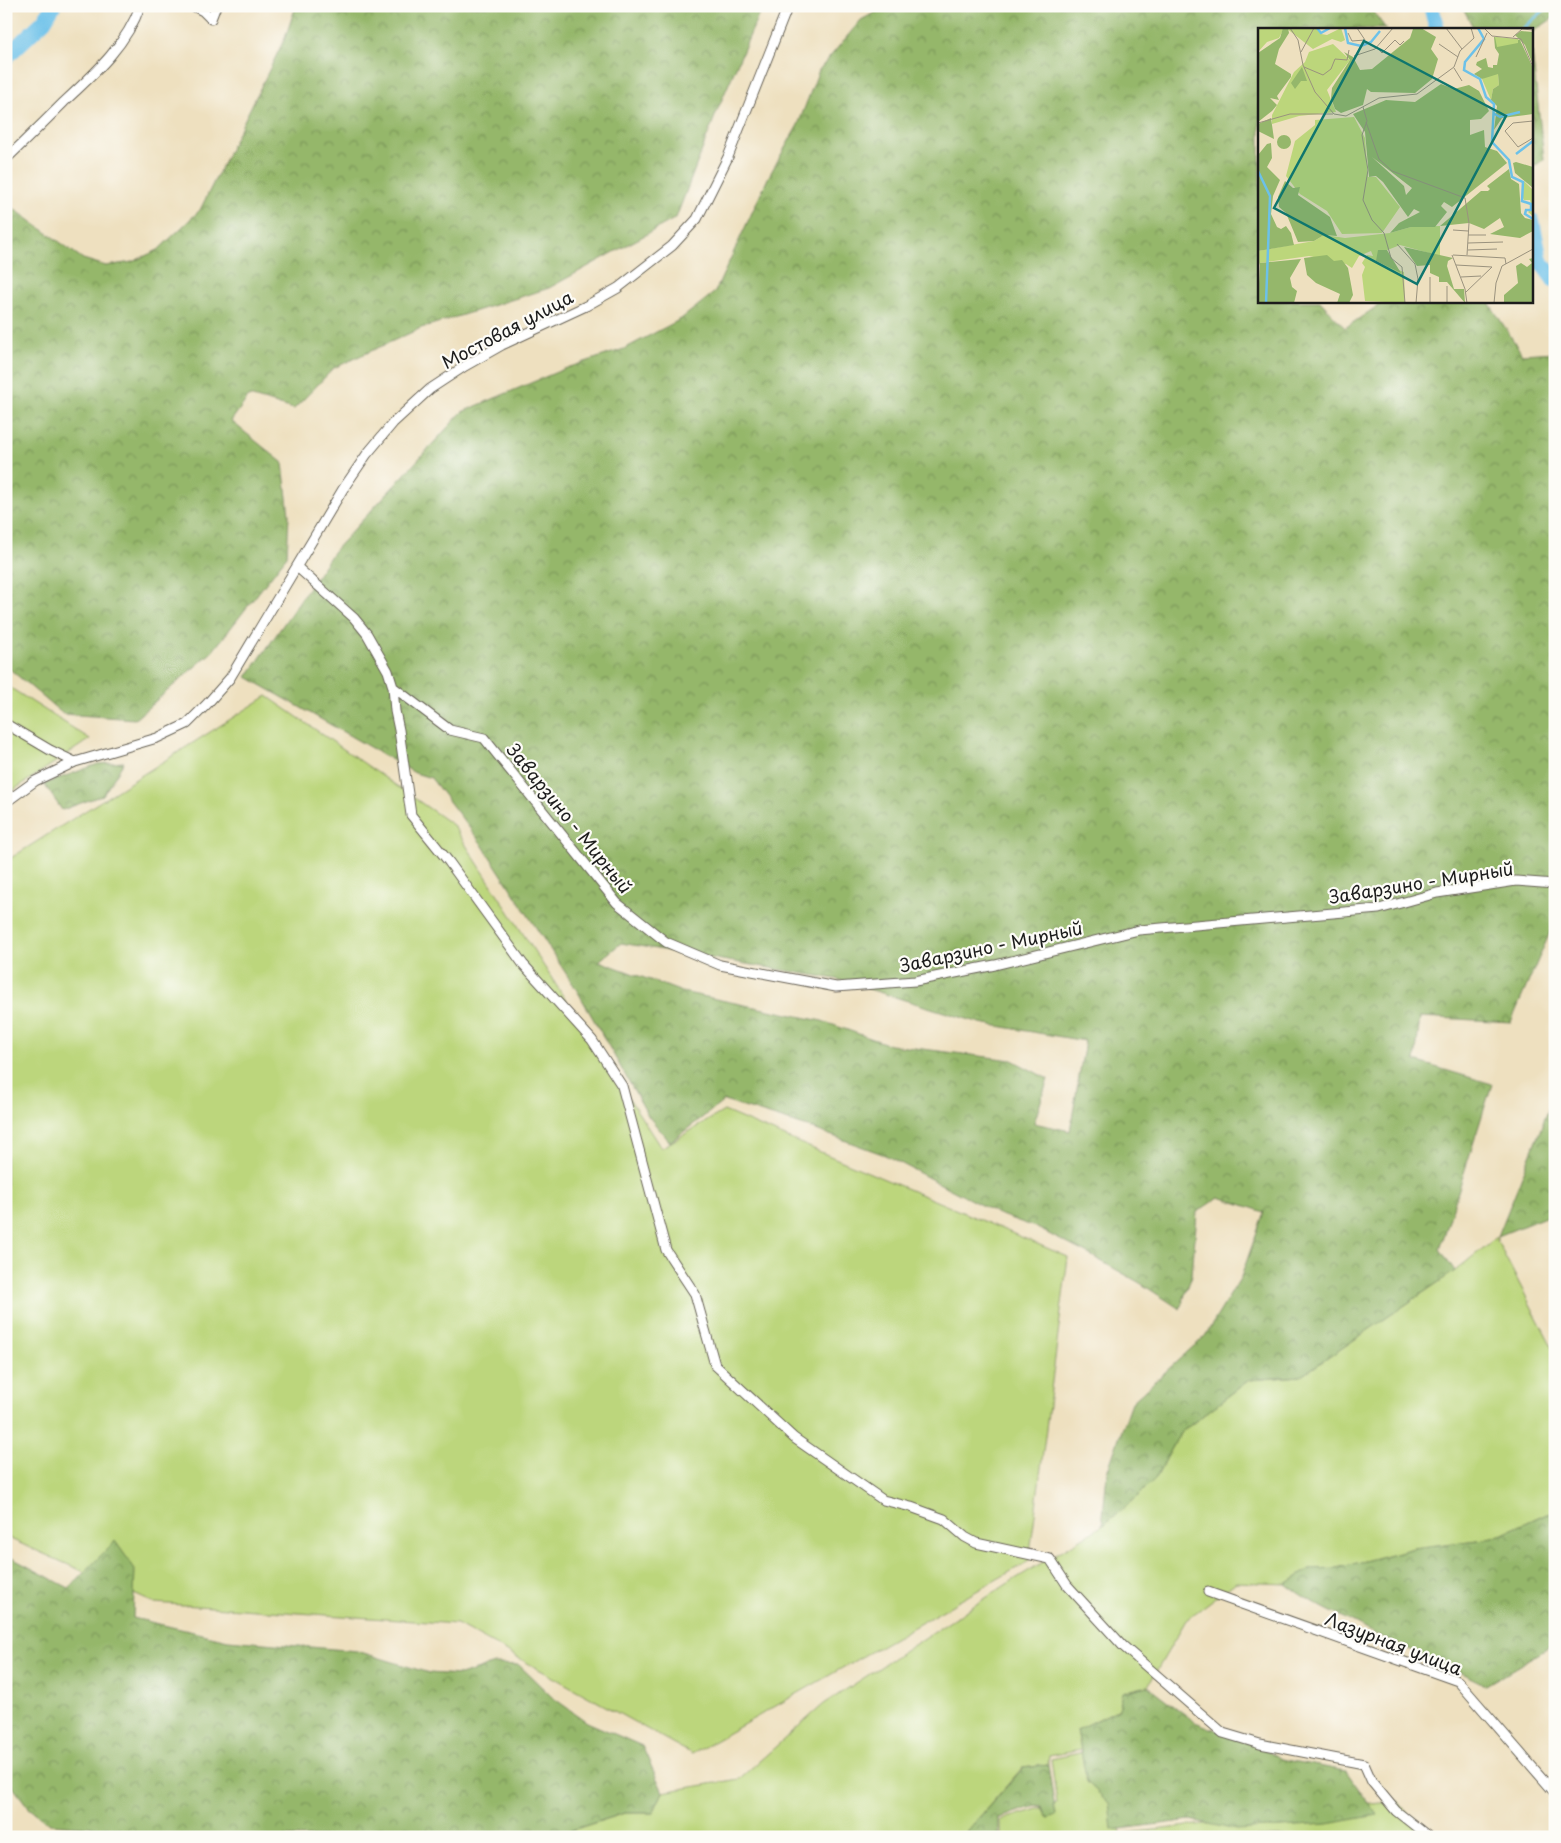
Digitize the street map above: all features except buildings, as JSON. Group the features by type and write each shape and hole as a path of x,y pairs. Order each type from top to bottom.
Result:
{"street":[{"path":"6,159 115,50 137,15 140,6"},
{"path":"193,6 203,11 211,19 216,6"},
{"name":"Мостовая улица","path":"6,802 35,781 75,762 156,738 187,724 230,678 343,489 367,454 393,423 430,389 502,345 586,306 618,288 672,246 697,219 728,157 788,6"},
{"path":"297,567 354,618 367,634 388,671 393,687 411,815 449,862 523,964 592,1040 622,1086 666,1250 695,1294 715,1365 794,1438 884,1500 912,1507 944,1519 965,1537 976,1543 1050,1560 1067,1585 1123,1646 1223,1733 1260,1744 1364,1764 1372,1782 1396,1811 1429,1837"},
{"name":"Заварзино - Мирный","path":"393,687 450,730 484,738 617,904 666,942 720,966 836,987 915,981 995,965 1139,930 1379,909 1437,893 1516,881 1555,884"},
{"path":"6,724 50,750 75,762"},
{"name":"Лазурная улица","path":"1208,1592 1458,1681 1555,1793"}],"green space":[{"path":"296,6 761,6 717,111 676,218 549,288 421,328 334,368 294,409 249,396 231,421 283,463 289,515 287,556 212,652 135,719 63,714 6,666 6,203 83,259 106,266 132,262 158,250 200,210 285,38"},
{"path":"887,6 1369,6 1385,28 1258,28 1258,302 1321,302 1345,328 1384,302 1489,302 1522,354 1555,352 1555,921 1511,1022 1420,1017 1415,1061 1492,1084 1440,1249 1455,1271 1301,1376 1249,1380 1180,1433 1156,1478 1135,1499 1102,1526 1107,1472 1132,1402 1205,1336 1241,1277 1264,1212 1219,1197 1197,1212 1192,1275 1180,1309 1140,1283 1035,1227 998,1214 885,1155 805,1126 724,1101 670,1142 649,1117 578,992 481,843 431,778 415,773 247,677 334,551 462,412 564,369 624,349 681,319 715,292 769,176 798,125 819,70 861,20","holes":["621,943 836,979 980,1023 1085,1041 1070,1131 1034,1123 1048,1079 1012,1060 890,1045 822,1021 682,992 599,961"]},
{"path":"1462,6 1555,6 1555,17 1534,31 1534,28 1473,28"},
{"path":"1534,70 1544,159 1534,166"},
{"path":"6,685 90,739 6,795"},
{"path":"267,696 453,825 661,1148 724,1111 1068,1257 1029,1561 692,1754 457,1624 154,1603 6,1537 6,861"},
{"path":"124,762 103,795 62,810 44,784 98,764"},
{"path":"1555,1093 1555,1213 1498,1236"},
{"path":"1498,1236 1497,1241 1555,1352 1555,1512 1547,1513 1493,1538 1414,1548 1338,1568 1310,1569 1286,1584 1236,1582 1186,1620 1148,1686 1124,1692 1119,1709 1077,1730 1081,1750 1049,1756 1048,1765 1022,1768 962,1837 557,1837 572,1830 626,1813 653,1813 663,1792 739,1779 824,1704 1007,1584 1102,1526 1135,1499 1156,1478 1180,1433 1249,1380 1301,1376 1455,1271"},
{"path":"1555,1512 1555,1644 1486,1685 1330,1611 1286,1584 1310,1569 1338,1568 1414,1548 1493,1538 1547,1513"},
{"path":"115,1541 135,1569 133,1618 228,1640 357,1651 429,1673 460,1675 495,1664 519,1665 552,1697 587,1722 642,1746 663,1792 653,1813 625,1813 572,1830 557,1837 128,1837 120,1829 50,1824 29,1808 6,1778 6,1555 69,1588"},
{"path":"1148,1686 1195,1722 1266,1749 1280,1759 1346,1771 1377,1815 1328,1824 1236,1830 1191,1820 1112,1830 1109,1803 1087,1782 1077,1730 1119,1709 1123,1692"},
{"path":"1108,1747 1121,1834 1398,1801 1426,1837 1001,1837 1001,1820 1057,1803 1051,1759"},
{"path":"1048,1765 1056,1815 1048,1818 1041,1806 1030,1808 999,1818 999,1837 962,1837 1023,1768"}],"waterway":[{"path":"6,57 44,21 53,6"},
{"path":"1431,6 1437,28"},
{"path":"1523,28 1549,6"},
{"path":"1534,231 1540,260 1555,281"}]}
